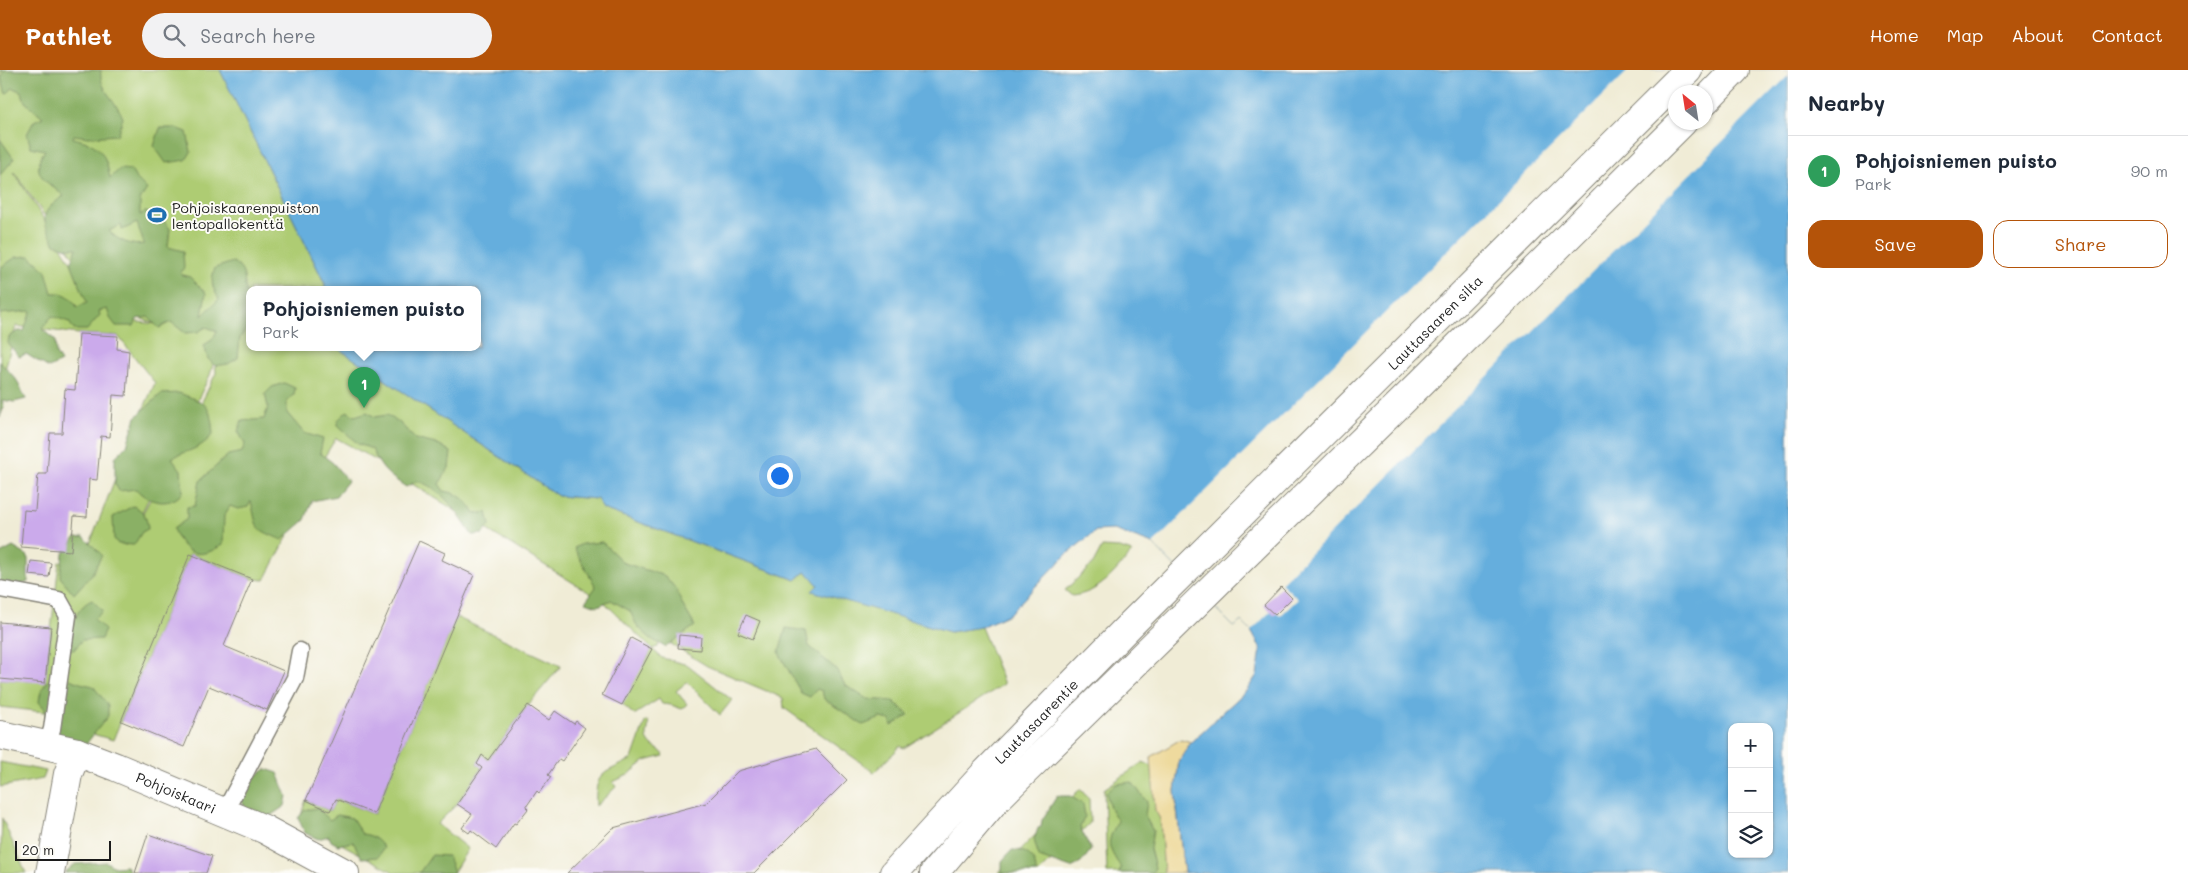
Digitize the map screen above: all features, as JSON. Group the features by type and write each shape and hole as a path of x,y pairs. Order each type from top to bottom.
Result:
{"main road":[{"name":"Lauttasaaren silta","path":"1181,573 1688,70"},
{"path":"1713,93 1735,70"},
{"name":"Lauttasaarentie","path":"934,873 995,801 1204,597 1674,130"},
{"name":"Lauttasaarentie","path":"894,873 986,772 1181,573"},
{"name":"Pohjoiskaari","path":"0,735 78,752 277,836 345,873"},
{"path":"50,873 68,774 78,752"}],"lane":[{"path":"0,589 59,600 68,616 52,729 46,744"},
{"path":"224,812 296,678 300,651"}],"green space":[{"path":"0,70 220,70 325,284 325,286 246,286 246,351 342,351 558,496 597,499 603,509 796,580 806,571 819,585 813,590 950,632 981,627 1004,684 904,748 899,746 874,772 784,708 783,698 707,666 660,637 658,647 652,649 603,601 379,462 336,438 314,474 303,507 265,580 252,579 190,554 113,740 59,724 62,714 0,707 0,679 45,682 59,562 86,554 133,432 155,383 118,336 79,334 16,326 0,391","holes":["14,172 73,256 108,296 116,310 156,324 138,322 115,311 107,304 71,262","215,358 216,373 190,426 125,546 210,375"]},
{"path":"0,70 101,70 102,83 123,118 117,135 88,137 74,135 73,138 89,143 100,150 106,162 110,178 120,169 131,170 147,189 140,200 140,215 145,212 160,215 170,229 168,247 183,251 184,268 180,274 190,277 206,293 202,316 219,299 212,284 215,268 233,262 242,271 246,290 246,329 240,338 238,358 228,364 215,366 208,359 204,345 212,340 217,331 206,327 198,332 185,333 171,322 159,328 148,317 137,319 134,326 116,326 110,318 107,309 99,311 100,315 87,330 74,330 69,322 52,316 42,329 55,340 56,354 61,362 49,368 26,354 19,357 8,343 9,337 18,331 24,331 31,311 0,314 0,268 16,257 30,256 46,271 52,293 67,295 77,307 87,303 71,263 77,248 67,248 55,244 45,222 46,212 64,196 46,181 39,171 40,158 45,150 31,147 27,134 34,121 43,117 25,102 22,92 13,88 6,94 1,78 4,73","holes":["137,223 144,244 139,245 125,242 109,231 121,225 122,230"]},
{"path":"160,128 176,128 187,132 191,152 186,160 166,163 154,146"},
{"path":"0,139 14,159 0,175"},
{"path":"0,362 16,379 26,399 14,402 2,400 4,407 0,417"},
{"path":"284,383 295,388 294,395 287,402 287,413 304,433 323,439 320,453 333,463 348,481 336,496 312,501 305,520 282,540 258,527 251,501 248,507 238,509 230,506 224,516 223,544 200,554 188,550 177,538 173,529 187,519 187,507 195,506 200,481 228,455 242,452 245,444 238,431 242,421 264,419 268,407 265,394 272,387"},
{"path":"179,393 206,406 209,410 213,434 199,446 172,458 181,470 183,492 172,500 160,502 147,498 136,489 119,491 115,484 115,457 127,445 136,417 161,394"},
{"path":"347,411 355,416 367,412 375,417 387,415 400,423 415,439 440,445 451,452 449,468 439,484 444,491 462,498 475,514 487,512 490,525 483,534 472,535 449,503 435,489 417,481 406,487 390,475 382,467 372,449 358,444 338,425 338,420"},
{"path":"133,506 144,515 148,529 142,532 134,545 118,544 114,539 113,517"},
{"path":"84,537 102,555 92,574 74,594 60,577 63,554 75,538"},
{"path":"602,542 624,563 665,576 676,589 683,606 695,626 665,647 650,638 637,626 630,611 611,600 598,606 585,602 596,587 574,548 582,544"},
{"path":"13,547 28,556 28,582 19,586 2,584 0,581 0,554"},
{"path":"1102,547 1120,548 1132,552 1113,574 1099,586 1091,591 1072,596 1065,590 1093,564"},
{"path":"92,600 103,611 94,619 105,630 101,639 82,640 74,650 65,649 73,621 81,609"},
{"path":"456,617 561,666 528,705 488,760 482,756 477,764 482,768 457,804 437,824 468,849 453,873 395,873 299,821 306,800 330,811 336,799 374,814"},
{"path":"786,628 806,631 809,646 836,669 845,685 867,699 893,701 909,715 892,726 890,720 881,718 863,725 824,699 822,691 817,689 810,697 801,693 779,653"},
{"path":"652,649 662,658 688,665 732,700 720,715 687,682 676,691 687,704 682,709 662,704 659,699 634,715 621,703"},
{"path":"62,676 93,686 108,705 108,716 83,748 47,731 45,709 39,702 41,692 48,681"},
{"path":"648,721 648,739 664,756 645,761 628,775 613,782 616,787 596,806 599,779 608,771 632,759 645,722"},
{"path":"0,762 46,771 43,779 0,787"},
{"path":"1143,762 1152,766 1155,810 1160,819 1164,873 1107,873 1104,789"},
{"path":"266,769 278,773 287,796 285,806 267,818 246,808 236,793 243,781 251,779"},
{"path":"1132,782 1147,802 1145,816 1153,831 1150,849 1155,868 1152,873 1119,873 1121,868 1111,850 1111,835 1118,821 1110,808 1106,792 1116,784"},
{"path":"1080,789 1089,799 1090,823 1039,873 998,873"},
{"path":"1057,796 1070,796 1083,804 1085,816 1080,827 1091,850 1081,863 1071,868 1039,857 1034,840 1038,828 1041,827 1042,820"},
{"path":"317,808 330,820 337,815 352,818 362,834 374,838 384,848 378,857 362,858 353,842 338,845 331,841 329,836 318,839 305,833 298,818 305,810"},
{"path":"2,818 26,873 0,873"},
{"path":"1012,850 1022,851 1030,856 1036,867 1036,873 1002,873 1002,861"},
{"path":"432,855 448,856 454,873 419,873"},
{"path":"106,862 115,867 126,866 131,873 64,873 75,864"}],"sand":[{"path":"1181,739 1191,742 1179,761 1175,791 1184,873 1164,873 1160,819 1155,810 1151,757"}],"water":[{"path":"220,70 1788,70 1788,873 1184,873 1175,791 1179,761 1191,742 1247,690 1257,675 1261,649 1251,631 1241,621 1234,627 1153,544 1114,530 1096,531 1067,554 1009,614 981,627 950,632 812,591 818,585 806,571 796,580 603,509 597,499 558,496 342,351 481,351 481,286 325,286"}],"pier":[{"path":"1629,70 1788,70 1788,76 1281,583 1298,599 1280,616 1273,609 1251,631 1241,621 1234,627 1153,544"}],"building":[{"path":"79,334 118,336 117,349 129,351 126,396 113,395 110,437 101,436 97,480 89,479 87,517 74,516 71,551 21,547 24,510 35,511 38,474 47,474 50,433 62,433 65,389 75,390"},
{"path":"419,541 445,553 442,560 474,575 374,814 336,799 330,811 306,800"},
{"path":"190,554 252,579 224,646 284,671 267,710 209,686 184,747 121,721"},
{"path":"31,561 51,563 49,577 29,575"},
{"path":"1281,587 1292,598 1275,615 1264,605"},
{"path":"746,615 760,621 753,639 738,633"},
{"path":"0,622 51,627 45,683 0,679"},
{"path":"679,635 701,637 700,650 678,648"},
{"path":"631,638 652,649 622,705 602,695"},
{"path":"528,705 549,720 555,711 574,724 576,721 585,728 562,761 559,759 548,775 551,777 539,793 537,791 526,807 528,809 516,824 514,823 496,849 471,830 469,833 462,828 472,814 457,804 482,768 477,764 482,755 488,760"},
{"path":"816,749 847,780 754,873 567,873 613,828 706,803 738,771"},
{"path":"148,834 212,856 206,873 135,873"}],"place":[{"name":"Pohjoiskaarenpuiston lentopallokenttä","path":"157,215"},
{"name":"Pohjoisniemen puisto","path":"364,408"}]}
